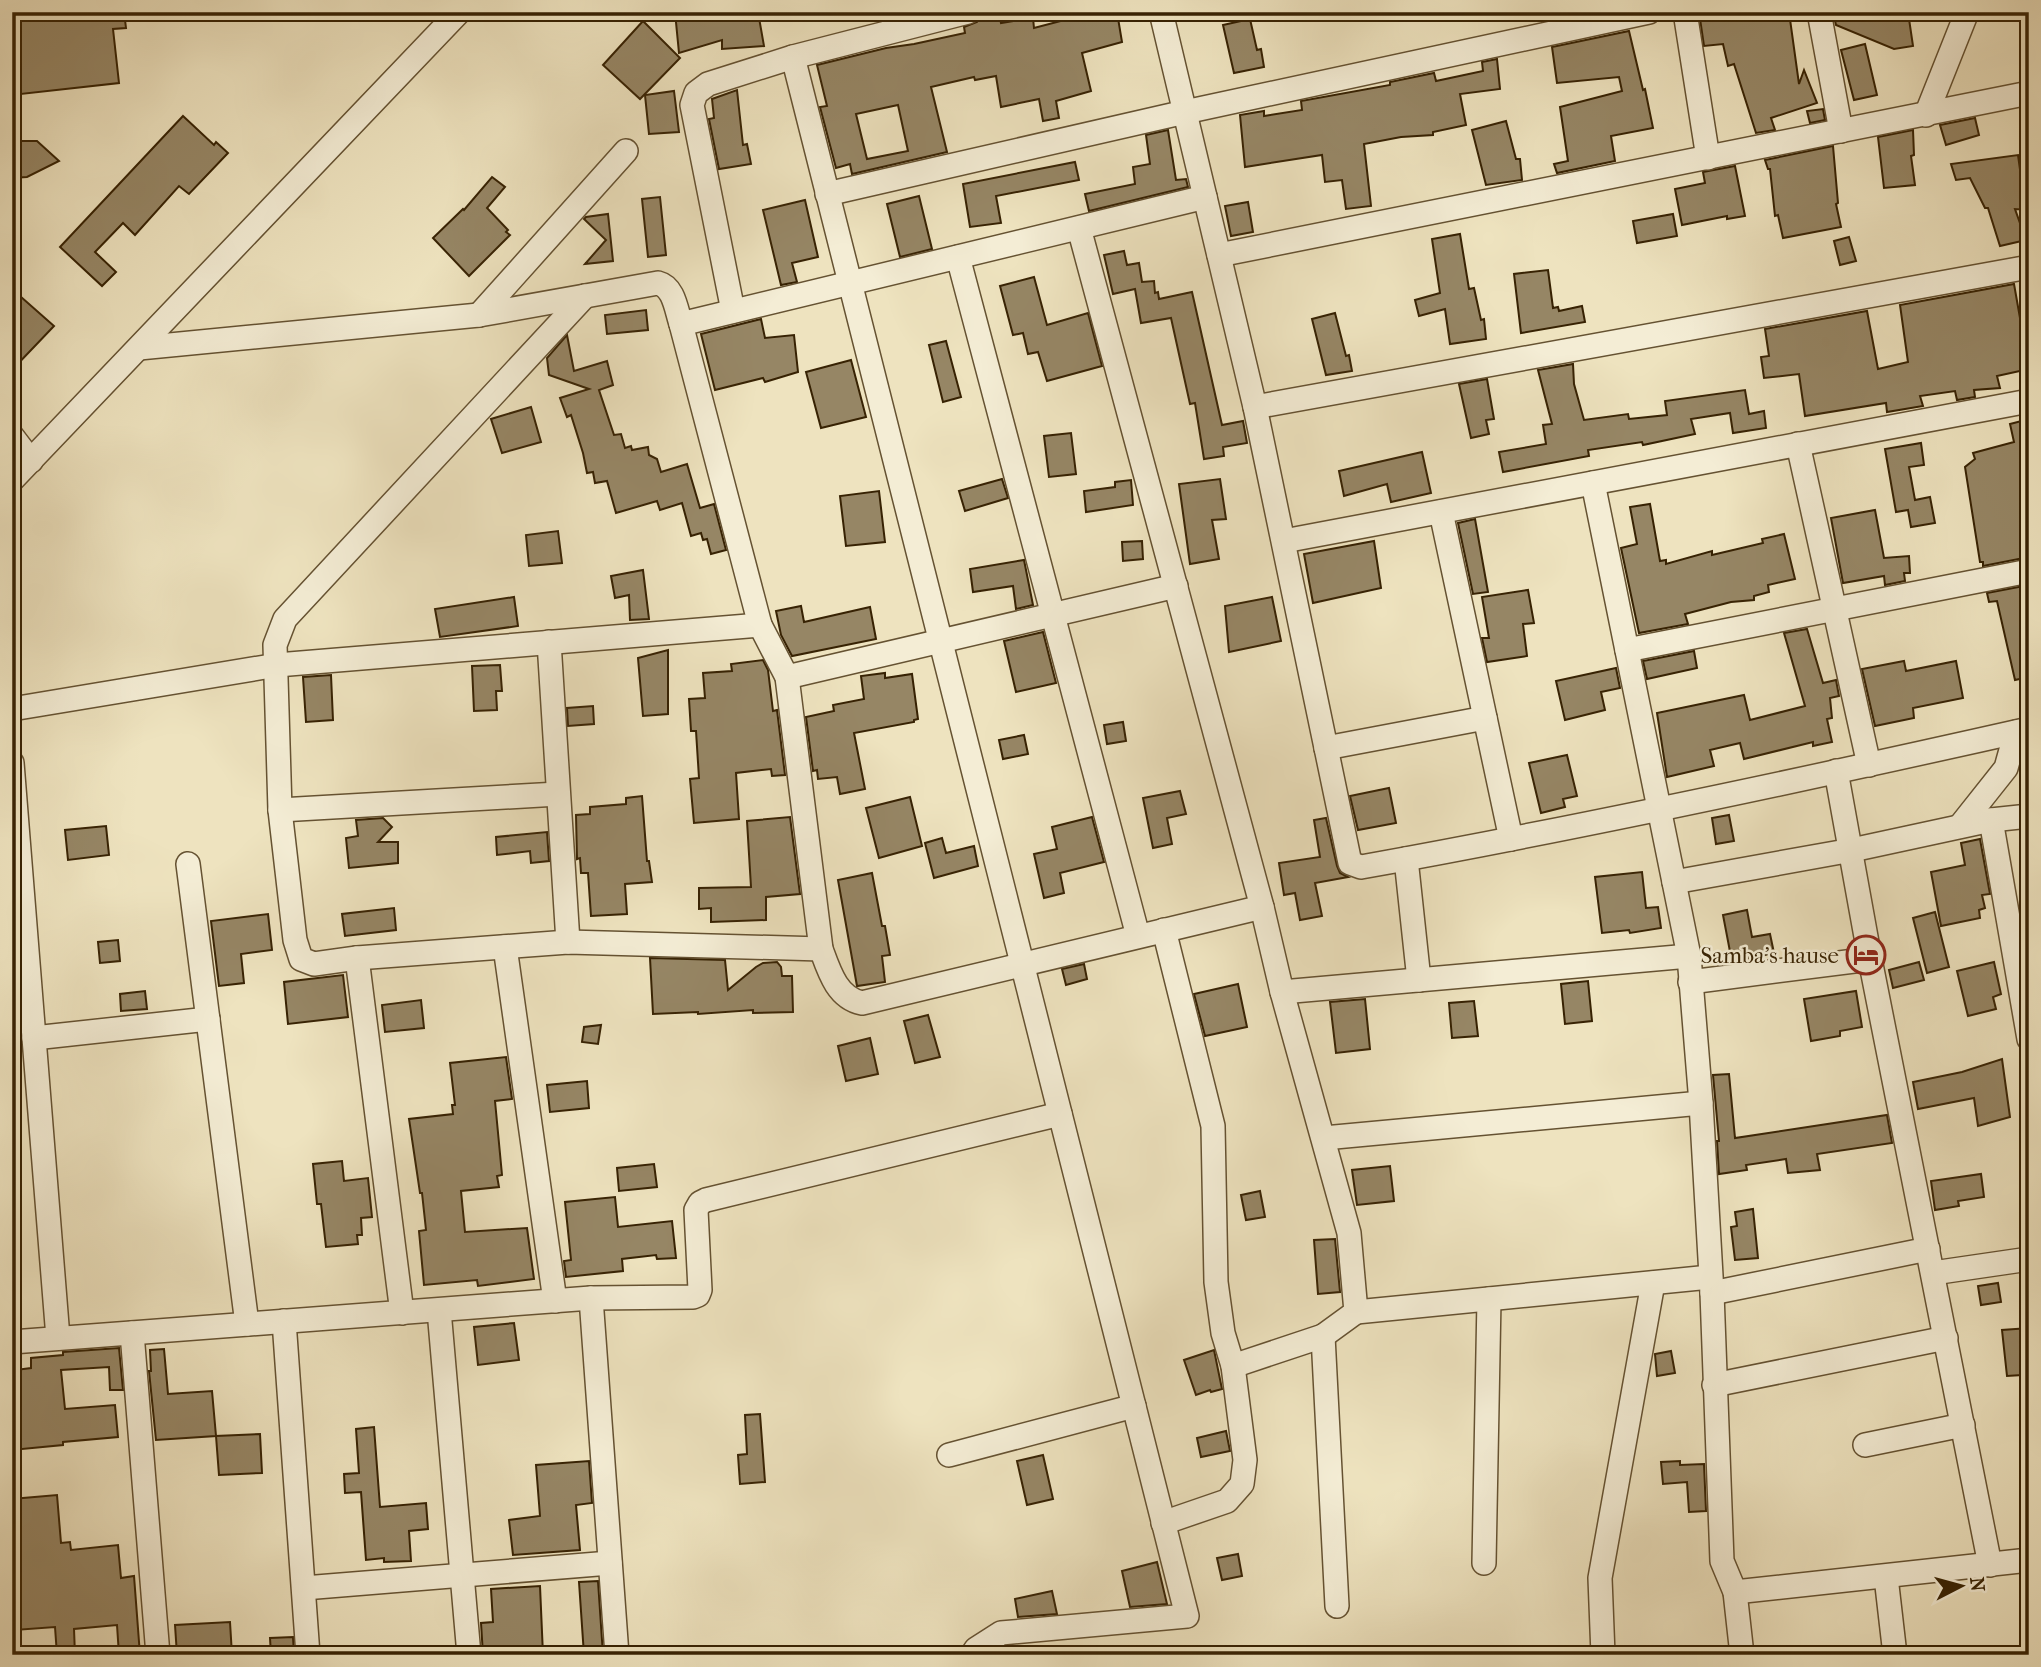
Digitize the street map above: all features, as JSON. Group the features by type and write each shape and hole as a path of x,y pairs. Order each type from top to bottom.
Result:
{"street":[{"path":"12,480 459,12"},
{"path":"733,311 692,105 696,93 708,84 793,57 968,12"},
{"path":"1161,12 1255,407 1350,863 1360,867 1659,810 2022,730"},
{"path":"828,194 1185,112 1649,12"},
{"path":"1685,12 1707,158"},
{"path":"1819,12 1841,131"},
{"path":"1926,115 1967,12"},
{"path":"793,57 1187,1616 1001,1633 976,1649 972,1655"},
{"path":"1219,255 2029,93"},
{"path":"479,315 626,151"},
{"path":"681,324 1205,197"},
{"path":"1079,228 1262,907 1282,992 1349,1233 1356,1312"},
{"path":"958,257 1138,936"},
{"path":"1255,407 2029,267"},
{"path":"139,348 479,315 658,283 665,284 681,324 760,625 787,677 821,949 835,983 846,996 862,1003 1262,907"},
{"path":"585,296 285,619 275,645 280,810 295,940 301,959 314,964 357,958 568,942 821,949"},
{"path":"1284,541 2029,401"},
{"path":"12,436 31,461"},
{"path":"1798,444 1869,765"},
{"path":"1593,483 1689,957 1701,1103 1711,1285 1722,1561 1735,1592 1742,1655"},
{"path":"1441,512 1511,839"},
{"path":"1627,650 2029,571"},
{"path":"787,677 1176,586"},
{"path":"12,709 277,665 760,625"},
{"path":"549,642 568,942"},
{"path":"1326,748 1485,718"},
{"path":"1960,826 2006,768 2022,730"},
{"path":"12,763 58,1338"},
{"path":"1836,771 1870,959 1990,1565"},
{"path":"280,810 558,794"},
{"path":"1674,881 1852,850 1991,820 2029,816"},
{"path":"1991,820 2029,1039"},
{"path":"1406,859 1419,980"},
{"path":"188,864 247,1324"},
{"path":"1163,1523 1227,1501 1241,1485 1245,1460 1233,1366 1223,1333 1216,1282 1213,1126 1164,930"},
{"path":"505,947 555,1301"},
{"path":"1282,992 1689,957"},
{"path":"357,958 402,1313"},
{"path":"1690,982 1870,959"},
{"path":"34,1038 208,1019"},
{"path":"1324,1138 1701,1103"},
{"path":"12,1342 591,1298 693,1297 698,1295 700,1290 696,1210 700,1203 706,1200 1060,1114"},
{"path":"1233,1366 1324,1336 1356,1312 1653,1283 1711,1285 1928,1249"},
{"path":"1933,1273 2029,1259"},
{"path":"1603,1655 1601,1578 1653,1283"},
{"path":"591,1298 617,1655"},
{"path":"1484,1563 1489,1299"},
{"path":"439,1310 468,1655"},
{"path":"284,1321 308,1655"},
{"path":"132,1333 158,1655"},
{"path":"1324,1336 1337,1606"},
{"path":"1714,1385 1946,1338"},
{"path":"948,1455 1134,1406"},
{"path":"1865,1445 1963,1425"},
{"path":"1735,1592 2029,1560"},
{"path":"304,1588 610,1563"},
{"path":"1885,1577 1895,1655"}],"building":[{"path":"12,12 124,12 126,28 113,29 119,83 12,95"},
{"path":"675,12 758,12 764,46 722,49 722,40 679,53"},
{"path":"1095,12 1117,12 1122,42 1082,53 1091,91 1056,101 1059,118 1043,121 1039,99 1001,107 996,76 975,80 974,77 931,87 947,152 852,174 850,164 836,168 820,107 827,106 817,65 965,33 964,27 980,18 999,14 1001,23 1033,18 1034,28","holes":["898,105 908,151 867,159 856,114"]},
{"path":"1699,12 1789,12 1799,84 1804,70 1817,103 1771,118 1775,130 1756,133 1734,64 1728,66 1723,44 1704,46"},
{"path":"1833,12 1908,12 1913,46 1894,49 1836,25"},
{"path":"1250,19 1257,50 1261,49 1264,67 1234,73 1223,25"},
{"path":"643,21 680,58 640,99 603,65"},
{"path":"1629,31 1653,128 1611,136 1615,161 1557,173 1554,164 1568,161 1560,107 1622,91 1619,77 1557,83 1552,47"},
{"path":"1865,44 1877,95 1854,100 1841,50"},
{"path":"1497,59 1500,89 1460,94 1466,125 1433,132 1433,135 1401,137 1364,144 1371,206 1346,209 1342,180 1325,182 1322,155 1245,167 1240,115 1264,111 1264,116 1302,110 1301,101 1390,85 1390,82 1434,73 1436,81 1483,71 1482,62"},
{"path":"737,90 743,145 747,144 751,164 719,169 709,119 714,118 712,99"},
{"path":"674,91 679,132 649,134 645,95"},
{"path":"1823,109 1825,120 1810,123 1807,111"},
{"path":"183,116 214,145 216,142 228,153 189,194 179,186 135,235 123,223 95,252 116,272 102,286 60,247"},
{"path":"1975,118 1979,135 1946,145 1940,125"},
{"path":"1506,121 1516,159 1520,159 1522,180 1486,185 1472,130"},
{"path":"1168,130 1176,180 1186,179 1188,187 1089,211 1085,194 1135,184 1133,167 1150,164 1146,135"},
{"path":"1913,130 1914,155 1911,156 1915,185 1884,188 1878,137"},
{"path":"12,141 37,141 59,161 27,177 12,178"},
{"path":"1833,146 1836,204 1841,227 1783,238 1778,215 1775,216 1770,169 1765,160"},
{"path":"2018,155 2022,184 2029,182 2029,210 2015,209 2026,240 2000,246 1988,208 1985,208 1970,178 1956,180 1951,164"},
{"path":"1075,162 1079,180 996,196 1001,223 970,227 963,184"},
{"path":"1735,166 1745,216 1727,219 1727,216 1682,225 1675,189 1705,183 1703,172"},
{"path":"492,177 505,187 487,208 510,235 469,276 433,238 464,210"},
{"path":"919,196 932,249 900,257 887,204"},
{"path":"660,197 666,255 648,257 642,199"},
{"path":"805,200 818,257 792,263 797,282 781,285 763,210"},
{"path":"1248,202 1253,232 1231,236 1225,206"},
{"path":"608,214 613,261 585,264 606,240 584,219"},
{"path":"1673,214 1677,236 1637,243 1633,221"},
{"path":"1460,234 1469,289 1474,288 1481,320 1484,319 1486,339 1450,344 1445,309 1419,316 1415,300 1440,293 1432,239"},
{"path":"1849,237 1856,261 1840,265 1834,241"},
{"path":"1124,251 1127,265 1139,263 1142,282 1154,281 1155,293 1158,292 1159,299 1192,292 1222,425 1243,421 1247,443 1223,447 1224,456 1204,459 1195,403 1190,404 1171,318 1141,323 1135,289 1113,294 1104,255"},
{"path":"1548,270 1553,308 1558,307 1559,311 1582,306 1585,322 1521,333 1514,274"},
{"path":"1034,277 1047,325 1088,313 1102,366 1047,381 1038,352 1028,354 1023,333 1013,335 1000,286"},
{"path":"2014,284 2029,369 1997,376 2000,388 1974,390 1975,397 1957,400 1955,391 1920,396 1923,406 1887,412 1886,403 1805,416 1799,374 1764,378 1761,357 1769,356 1765,329 1867,311 1878,369 1908,362 1900,305"},
{"path":"12,289 54,326 12,370"},
{"path":"646,310 648,330 607,334 605,315"},
{"path":"1335,313 1352,371 1326,375 1312,319"},
{"path":"761,319 765,338 794,335 798,372 765,382 763,378 715,390 701,334"},
{"path":"567,335 574,371 607,361 613,385 599,390 614,435 621,434 625,448 631,446 632,450 648,447 649,455 657,459 661,472 687,464 700,508 714,504 726,550 711,554 707,539 703,540 701,533 691,536 682,503 660,510 657,501 616,513 607,481 595,483 593,472 587,473 571,415 567,417 560,398 589,389 549,375 547,358"},
{"path":"946,341 961,397 943,402 929,345"},
{"path":"851,360 866,417 821,428 806,372"},
{"path":"1573,364 1574,384 1584,420 1628,414 1629,419 1667,415 1665,401 1745,390 1749,414 1764,411 1766,428 1733,433 1730,413 1691,419 1695,434 1643,445 1642,442 1588,450 1589,456 1503,472 1499,452 1546,444 1543,425 1552,424 1538,370"},
{"path":"1487,379 1494,419 1486,420 1489,434 1471,438 1459,384"},
{"path":"531,407 541,442 502,453 491,419"},
{"path":"2029,419 2029,557 1983,566 1983,562 1980,562 1965,467 1975,459 1973,453 2014,442 2010,424"},
{"path":"1071,433 1076,474 1049,477 1044,436"},
{"path":"1921,443 1924,465 1909,467 1915,500 1930,497 1935,523 1911,527 1908,510 1896,512 1885,449"},
{"path":"1422,452 1431,493 1391,502 1387,484 1344,496 1339,471"},
{"path":"1002,479 1008,498 965,511 959,491"},
{"path":"1220,479 1226,519 1212,520 1219,559 1190,564 1179,484"},
{"path":"1131,480 1133,505 1086,512 1084,491 1115,487 1115,482"},
{"path":"879,491 885,542 846,546 840,496"},
{"path":"1650,504 1660,561 1666,560 1666,564 1712,551 1712,555 1763,543 1762,539 1784,534 1795,579 1768,585 1769,592 1754,596 1754,600 1731,602 1685,614 1688,624 1639,633 1621,548 1637,544 1630,507"},
{"path":"1875,510 1884,558 1909,556 1910,573 1904,573 1905,581 1885,585 1884,576 1843,583 1831,518"},
{"path":"1475,519 1488,592 1473,594 1458,523"},
{"path":"558,531 562,563 529,566 526,535"},
{"path":"1142,541 1143,559 1123,561 1122,542"},
{"path":"1374,541 1381,588 1313,603 1304,554"},
{"path":"1024,560 1033,605 1016,609 1013,586 973,592 970,569"},
{"path":"643,570 649,619 630,620 629,595 615,598 611,576"},
{"path":"2029,585 2029,677 2015,680 1997,601 1989,602 1987,593"},
{"path":"1528,590 1534,623 1523,624 1527,656 1487,662 1482,638 1489,638 1482,597"},
{"path":"514,597 518,626 440,637 435,609"},
{"path":"1272,597 1281,641 1229,652 1225,606"},
{"path":"801,606 804,622 870,607 876,639 792,656 781,635 776,611"},
{"path":"1807,629 1823,683 1836,680 1839,696 1830,698 1832,718 1827,719 1832,742 1813,746 1813,742 1744,759 1740,743 1710,750 1714,766 1667,777 1657,713 1744,695 1750,720 1805,706 1784,633"},
{"path":"1043,632 1056,683 1016,692 1004,641"},
{"path":"668,650 668,714 643,716 638,658"},
{"path":"1694,651 1697,668 1647,679 1643,661"},
{"path":"763,660 768,670 773,711 777,710 785,775 772,776 771,769 736,773 739,819 694,823 690,779 699,778 696,731 691,731 689,699 705,698 703,673 732,671 731,664"},
{"path":"1904,661 1906,671 1956,661 1963,698 1913,708 1914,718 1875,726 1862,669"},
{"path":"500,665 502,691 496,691 497,710 474,711 472,666"},
{"path":"1616,668 1620,688 1601,692 1605,710 1565,720 1556,681"},
{"path":"885,673 885,678 912,674 918,719 854,733 865,789 840,794 837,777 818,779 817,770 813,771 806,717 834,711 833,705 864,699 861,676"},
{"path":"331,675 333,720 306,722 303,677"},
{"path":"593,706 594,724 568,726 567,708"},
{"path":"1123,722 1126,741 1107,744 1104,725"},
{"path":"1024,735 1028,754 1003,759 999,740"},
{"path":"1567,755 1577,796 1563,799 1565,807 1541,813 1529,763"},
{"path":"1389,788 1396,823 1358,830 1350,796"},
{"path":"1180,791 1186,814 1167,818 1172,844 1153,848 1143,798"},
{"path":"642,796 647,861 652,882 625,884 627,914 591,916 588,873 581,873 580,858 577,859 576,815 590,814 590,807 626,804 626,798"},
{"path":"910,797 922,846 879,858 866,808"},
{"path":"1729,815 1734,841 1716,844 1712,818"},
{"path":"790,817 800,894 766,897 766,920 711,922 711,908 699,909 699,888 751,887 747,821"},
{"path":"1092,817 1104,862 1060,873 1064,893 1044,898 1034,854 1057,849 1052,827"},
{"path":"383,818 392,827 378,842 398,842 398,863 349,868 346,838 358,836 356,820"},
{"path":"1326,818 1337,866 1340,873 1348,877 1315,883 1322,916 1300,920 1295,893 1284,895 1279,863 1320,857 1314,820"},
{"path":"106,826 109,855 68,860 65,830"},
{"path":"547,832 549,861 531,863 530,851 497,855 496,837"},
{"path":"942,838 946,853 974,846 978,866 934,878 925,843"},
{"path":"1980,839 1990,894 1982,895 1985,908 1979,910 1980,918 1941,926 1931,872 1965,865 1961,843"},
{"path":"1642,872 1646,908 1658,907 1661,928 1630,933 1629,930 1602,933 1595,877"},
{"path":"872,873 890,955 882,956 885,982 857,986 838,880"},
{"path":"394,908 396,930 345,936 342,914"},
{"path":"1747,910 1752,937 1770,934 1774,953 1732,962 1723,915"},
{"path":"1935,912 1949,967 1927,973 1913,918"},
{"path":"268,914 272,950 241,954 244,983 219,986 211,921"},
{"path":"118,940 120,961 100,963 98,942"},
{"path":"650,958 725,960 728,990 763,963 777,962 782,976 792,976 793,1012 753,1013 753,1010 653,1014"},
{"path":"1919,962 1924,980 1893,988 1889,970"},
{"path":"1994,962 2001,994 1993,997 1996,1009 1968,1016 1957,971"},
{"path":"1084,964 1087,979 1066,985 1062,969"},
{"path":"343,975 348,1017 288,1024 284,982"},
{"path":"1588,981 1592,1021 1565,1024 1561,984"},
{"path":"1238,984 1247,1027 1205,1036 1194,994"},
{"path":"145,991 147,1009 121,1011 120,994"},
{"path":"1856,991 1862,1027 1840,1031 1840,1036 1811,1041 1804,999"},
{"path":"1365,999 1370,1049 1336,1053 1330,1002"},
{"path":"421,1000 424,1028 385,1032 382,1005"},
{"path":"1474,1001 1478,1036 1452,1038 1449,1003"},
{"path":"928,1015 940,1057 915,1063 904,1021"},
{"path":"601,1025 598,1044 582,1042 584,1027"},
{"path":"870,1038 878,1074 846,1081 838,1046"},
{"path":"506,1057 512,1099 495,1101 502,1175 497,1176 499,1187 461,1191 465,1232 527,1228 534,1279 478,1286 477,1280 424,1285 419,1231 426,1230 409,1119 453,1114 452,1105 455,1105 450,1063"},
{"path":"2002,1059 2010,1117 1978,1126 1974,1098 1918,1109 1913,1082 1962,1072"},
{"path":"1729,1074 1735,1138 1887,1115 1892,1143 1817,1154 1820,1170 1788,1173 1786,1159 1746,1165 1747,1170 1719,1174 1713,1075"},
{"path":"587,1081 589,1108 550,1112 547,1085"},
{"path":"342,1161 344,1181 368,1178 372,1217 361,1218 362,1235 357,1235 358,1244 326,1247 321,1204 317,1204 313,1164"},
{"path":"654,1164 657,1187 619,1191 617,1168"},
{"path":"1390,1166 1394,1201 1357,1205 1352,1170"},
{"path":"1981,1174 1984,1197 1958,1201 1959,1206 1935,1210 1931,1181"},
{"path":"1260,1191 1265,1217 1246,1220 1241,1195"},
{"path":"615,1197 618,1227 672,1221 676,1258 657,1259 656,1255 622,1259 623,1271 566,1277 564,1261 571,1260 565,1202"},
{"path":"1753,1209 1758,1258 1735,1260 1731,1227 1737,1226 1735,1212"},
{"path":"1335,1239 1340,1292 1318,1294 1314,1240"},
{"path":"1998,1283 2001,1302 1981,1305 1978,1286"},
{"path":"514,1323 519,1360 478,1365 474,1327"},
{"path":"2029,1328 2029,1356 2021,1357 2022,1375 2007,1376 2002,1330"},
{"path":"119,1348 123,1390 110,1390 109,1367 61,1370 65,1409 115,1405 118,1437 12,1450 12,1420 20,1420 15,1370 31,1368 31,1358 63,1355 63,1352"},
{"path":"164,1349 168,1394 212,1391 216,1436 156,1440 149,1371 150,1350"},
{"path":"1214,1350 1222,1389 1196,1395 1184,1360"},
{"path":"1671,1351 1675,1373 1657,1376 1655,1354"},
{"path":"760,1414 765,1482 740,1484 738,1455 747,1454 745,1415"},
{"path":"374,1427 380,1507 426,1503 428,1529 409,1531 411,1561 384,1562 384,1558 366,1560 361,1492 345,1493 344,1474 359,1473 356,1429"},
{"path":"1226,1431 1230,1451 1201,1457 1197,1438"},
{"path":"260,1434 262,1473 219,1475 216,1436"},
{"path":"1043,1455 1053,1499 1027,1505 1017,1461"},
{"path":"589,1461 592,1503 576,1505 580,1550 513,1555 509,1520 540,1516 536,1465"},
{"path":"1680,1461 1680,1465 1704,1464 1706,1511 1689,1512 1687,1482 1663,1484 1661,1462"},
{"path":"57,1495 61,1543 70,1542 71,1550 118,1545 121,1578 134,1576 140,1655 119,1655 117,1625 74,1629 75,1655 57,1655 55,1627 15,1630 12,1499"},
{"path":"1238,1554 1242,1576 1222,1580 1217,1558"},
{"path":"1157,1562 1167,1604 1130,1607 1122,1571"},
{"path":"598,1581 603,1655 584,1655 579,1582"},
{"path":"540,1586 543,1655 483,1655 481,1623 493,1622 491,1589"},
{"path":"1052,1591 1057,1614 1018,1617 1015,1599"},
{"path":"230,1622 232,1655 177,1655 175,1625"},
{"path":"293,1637 294,1655 271,1655 270,1638"}],"place":[{"name":"Samba's hause","path":"1866,955"}]}
